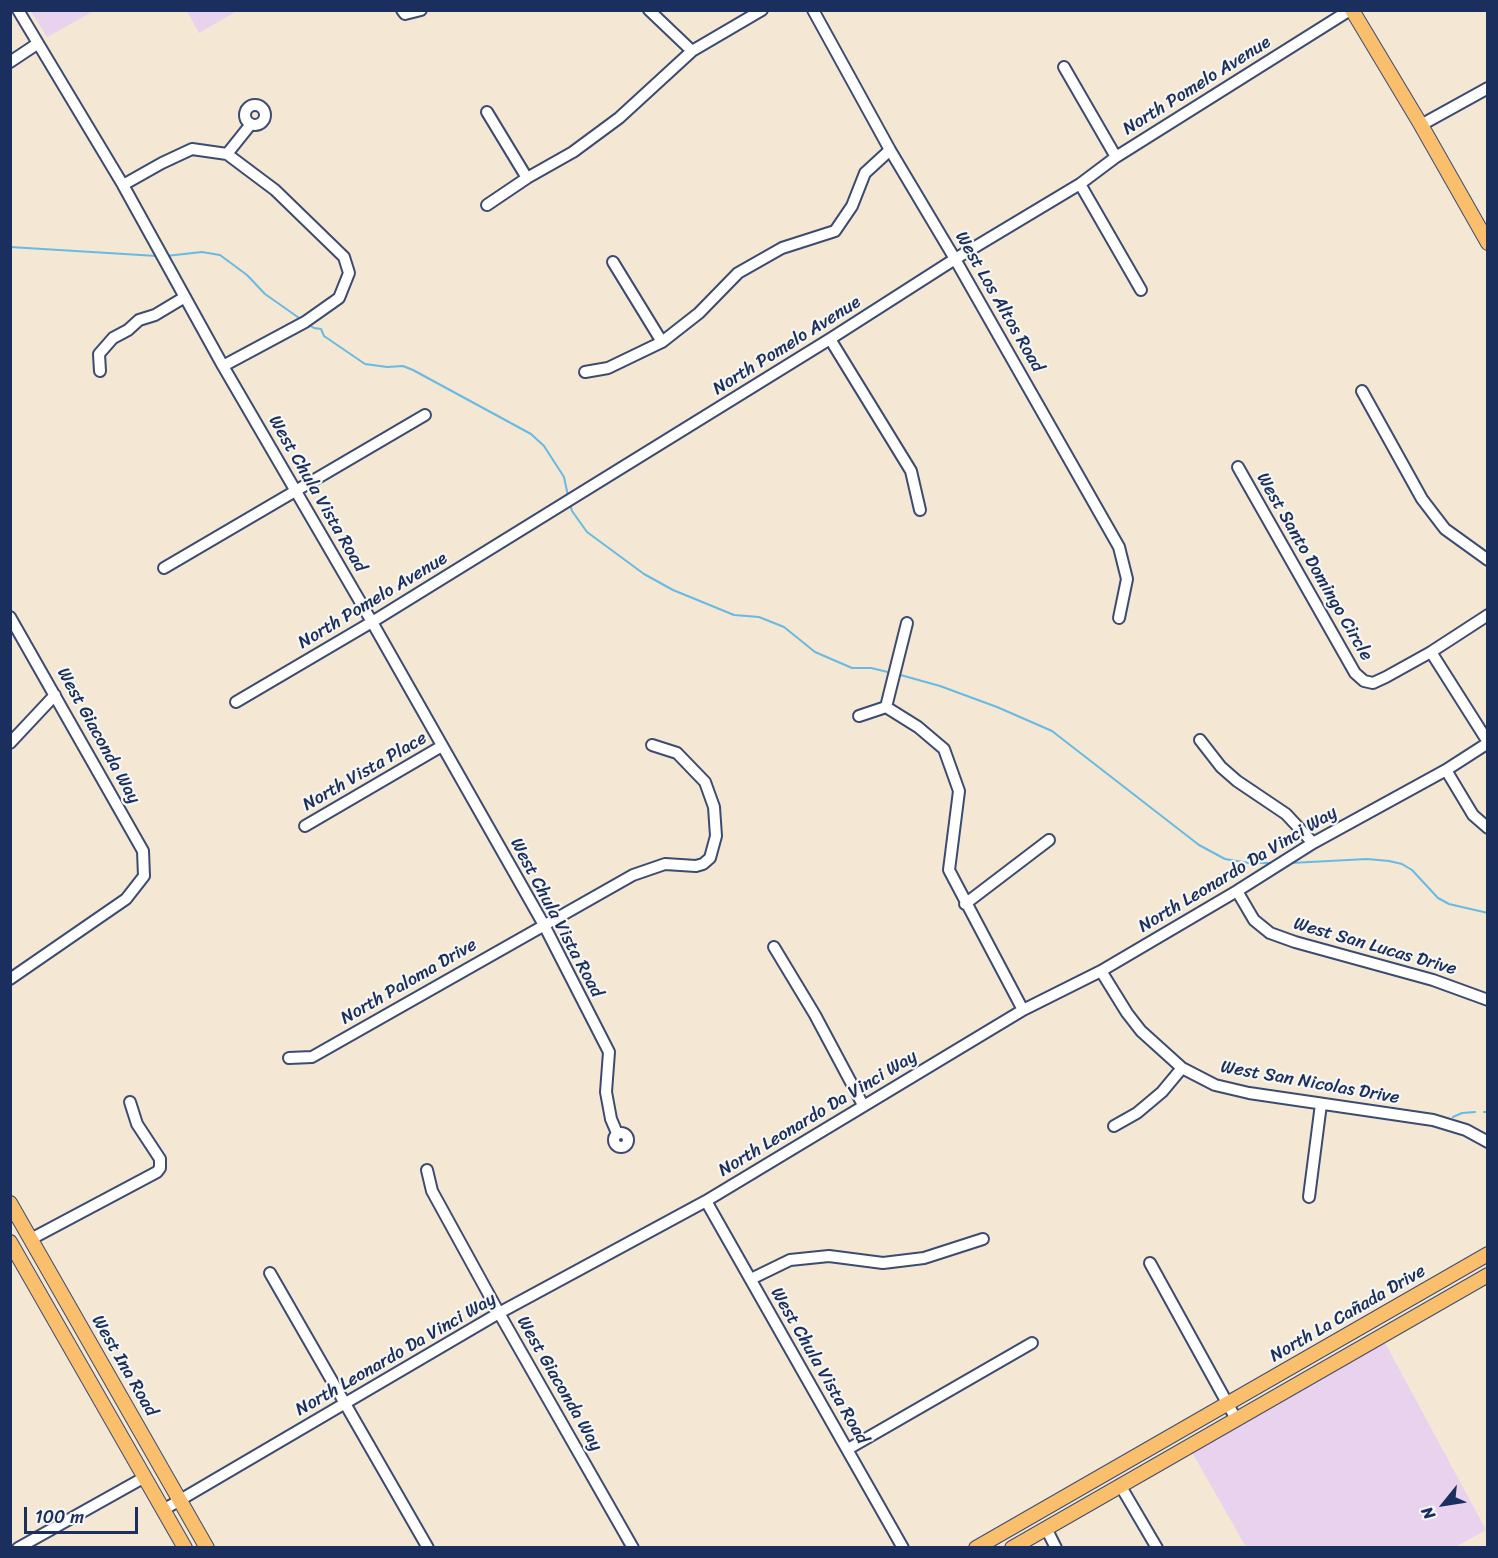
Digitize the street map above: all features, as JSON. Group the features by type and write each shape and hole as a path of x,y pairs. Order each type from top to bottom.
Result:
{"main road":[{"path":"1351,10 1421,125 1488,243"},
{"name":"West Ina Road","path":"10,1203 207,1548"},
{"name":"West Ina Road","path":"10,1242 185,1548"},
{"name":"North La Cañada Drive","path":"976,1548 1488,1254"},
{"name":"North La Cañada Drive","path":"1012,1548 1488,1275"}],"street":[{"name":"West Chula Vista Road","path":"18,10 123,185 544,925 609,1052 606,1092 611,1119 617,1133"},
{"path":"402,10 405,14 421,10"},
{"path":"649,10 692,51"},
{"path":"487,205 527,178 573,152 619,118 692,51 762,10"},
{"name":"West Los Altos Road","path":"813,10 890,150 956,259 1119,547 1127,579 1119,618"},
{"name":"North Pomelo Avenue","path":"236,702 372,622 1080,184 1116,157 1351,10"},
{"path":"10,62 37,44"},
{"path":"1064,67 1116,157"},
{"path":"1421,125 1488,88"},
{"path":"487,112 527,178"},
{"path":"227,154 251,124"},
{"path":"123,185 192,149 227,154 275,190 344,257 349,273 339,298 305,322 224,366"},
{"path":"585,372 608,368 662,342 699,313 738,273 782,248 835,231 852,206 866,173 890,150"},
{"path":"1080,184 1141,290"},
{"path":"613,262 662,342"},
{"path":"100,371 99,354 113,338 128,330 143,327 154,315 185,297"},
{"path":"830,339 911,471 920,510"},
{"path":"1362,391 1422,500 1445,529 1488,560"},
{"path":"164,568 425,415"},
{"name":"West Santo Domingo Circle","path":"1238,467 1363,685 1377,682 1431,652"},
{"path":"1488,615 1431,652 1488,742"},
{"name":"West Giaconda Way","path":"10,617 143,851 144,876 126,900 10,979"},
{"path":"886,707 907,623"},
{"path":"10,743 55,695"},
{"path":"860,716 886,707"},
{"path":"886,707 918,727 944,749 959,791 949,870 1023,1010"},
{"path":"1200,740 1221,767 1237,781 1286,814 1313,843"},
{"name":"North Leonardo Da Vinci Way","path":"164,1510 499,1313 706,1201 1023,1010 1101,970 1237,891 1313,843 1446,770 1488,742"},
{"name":"North Paloma Drive","path":"289,1059 312,1057 633,875 665,864 702,870 710,858 716,836 714,807 705,783 677,753 652,745"},
{"name":"North Vista Place","path":"305,826 442,746"},
{"path":"1446,770 1473,814 1488,828"},
{"path":"965,904 1049,840"},
{"name":"West San Lucas Drive","path":"1237,891 1254,920 1270,933 1433,980 1488,1000"},
{"path":"774,947 815,1015 863,1106"},
{"name":"West San Nicolas Drive","path":"1101,970 1134,1022 1182,1068 1215,1085 1249,1093 1433,1120 1466,1130 1488,1142"},
{"path":"1114,1126 1137,1113 1162,1092 1182,1068"},
{"path":"31,1239 157,1172 160,1168 160,1159 137,1124 130,1102"},
{"path":"1309,1197 1321,1104"},
{"name":"West Giaconda Way","path":"427,1170 432,1191 633,1548"},
{"name":"West Chula Vista Road","path":"706,1201 903,1548"},
{"path":"751,1279 790,1260 829,1256 883,1263 924,1258 983,1239"},
{"path":"1150,1263 1236,1419"},
{"path":"270,1273 428,1548"},
{"path":"848,1449 1032,1343"},
{"path":"18,1548 145,1477"},
{"path":"1120,1485 1157,1548"},
{"path":"1046,1528 1056,1548"}],"shaded area":[{"path":"31,11 94,11 47,37"},
{"path":"187,11 237,11 199,33"},
{"path":"1384,1341 1486,1530 1455,1547 1246,1547 1192,1452"}],"waterway":[{"path":"10,247 157,256"},
{"path":"166,256 202,252 220,255 247,275 265,294 302,320"},
{"path":"309,325 321,329 324,336 365,364 387,367 403,366 413,370 531,434 544,446 564,477 568,496"},
{"path":"570,504 572,511 587,532 644,574 673,590 734,615 759,617 784,627 815,652 852,668 871,668 892,673"},
{"path":"897,674 940,686 1052,731 1199,845 1225,859 1249,863 1274,863"},
{"path":"1291,863 1367,859 1402,864 1412,870 1438,898 1449,904 1488,913"},
{"path":"1453,1117 1462,1113 1475,1112"}]}
